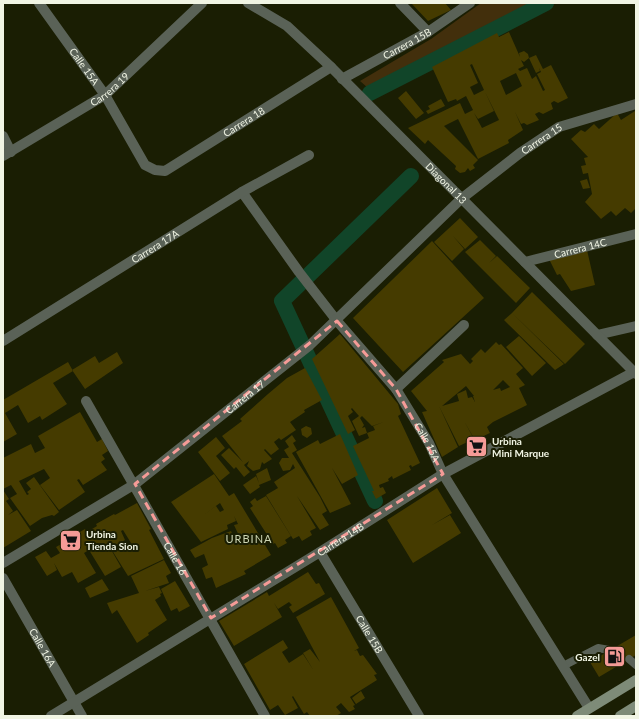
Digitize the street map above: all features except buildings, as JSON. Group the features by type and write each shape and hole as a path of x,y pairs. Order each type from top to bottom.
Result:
{"main road":[{"path":"577,716 636,680"},
{"path":"620,716 636,706"}],"street":[{"name":"Calle 15A","path":"39,3 105,95 145,164 155,170"},
{"name":"Carrera 19","path":"7,154 105,95 202,3"},
{"name":"Diagonal 13","path":"248,3 287,26 331,67 635,373"},
{"path":"400,3 428,32"},
{"name":"Carrera 15B","path":"342,79 428,32 470,3"},
{"name":"Carrera 18","path":"155,170 165,171 331,67"},
{"name":"Carrera 15","path":"461,199 496,170 559,127 636,104"},
{"path":"3,136 7,154"},
{"name":"Carrera 17A","path":"3,341 242,192 309,155"},
{"name":"Calle 15A","path":"242,192 299,272 337,321 396,389 429,443 443,474 589,708"},
{"name":"Carrera 17","path":"3,563 135,484 294,358 337,321 461,199"},
{"name":"Carrera 14C","path":"526,262 636,234"},
{"path":"396,389 464,325"},
{"path":"597,335 636,326"},
{"name":"Carrera 14B","path":"51,716 320,552 443,474 635,373"},
{"name":"Calle 16","path":"86,401 135,484 265,716"},
{"name":"Calle 15B","path":"320,552 419,716"},
{"name":"Calle 16A","path":"3,578 73,703 82,716"}],"lane":[{"path":"563,666 598,648 610,650"},
{"path":"629,659 636,665"}],"highlighted area":[{"path":"337,321 396,389 443,474 211,618 135,484"}],"shaded area":[{"path":"481,3 531,3 368,88 360,81 431,39"}],"waterway":[{"path":"370,93 546,3"},
{"path":"375,501 282,301 411,176"}],"place":[{"name":"Urbina Mini Marque","path":"477,447"},
{"name":"Urbina Tienda Sion","path":"71,540"},
{"name":"Gazel","path":"615,657"}],"district":[{"name":"URBINA","path":"249,539"}]}
